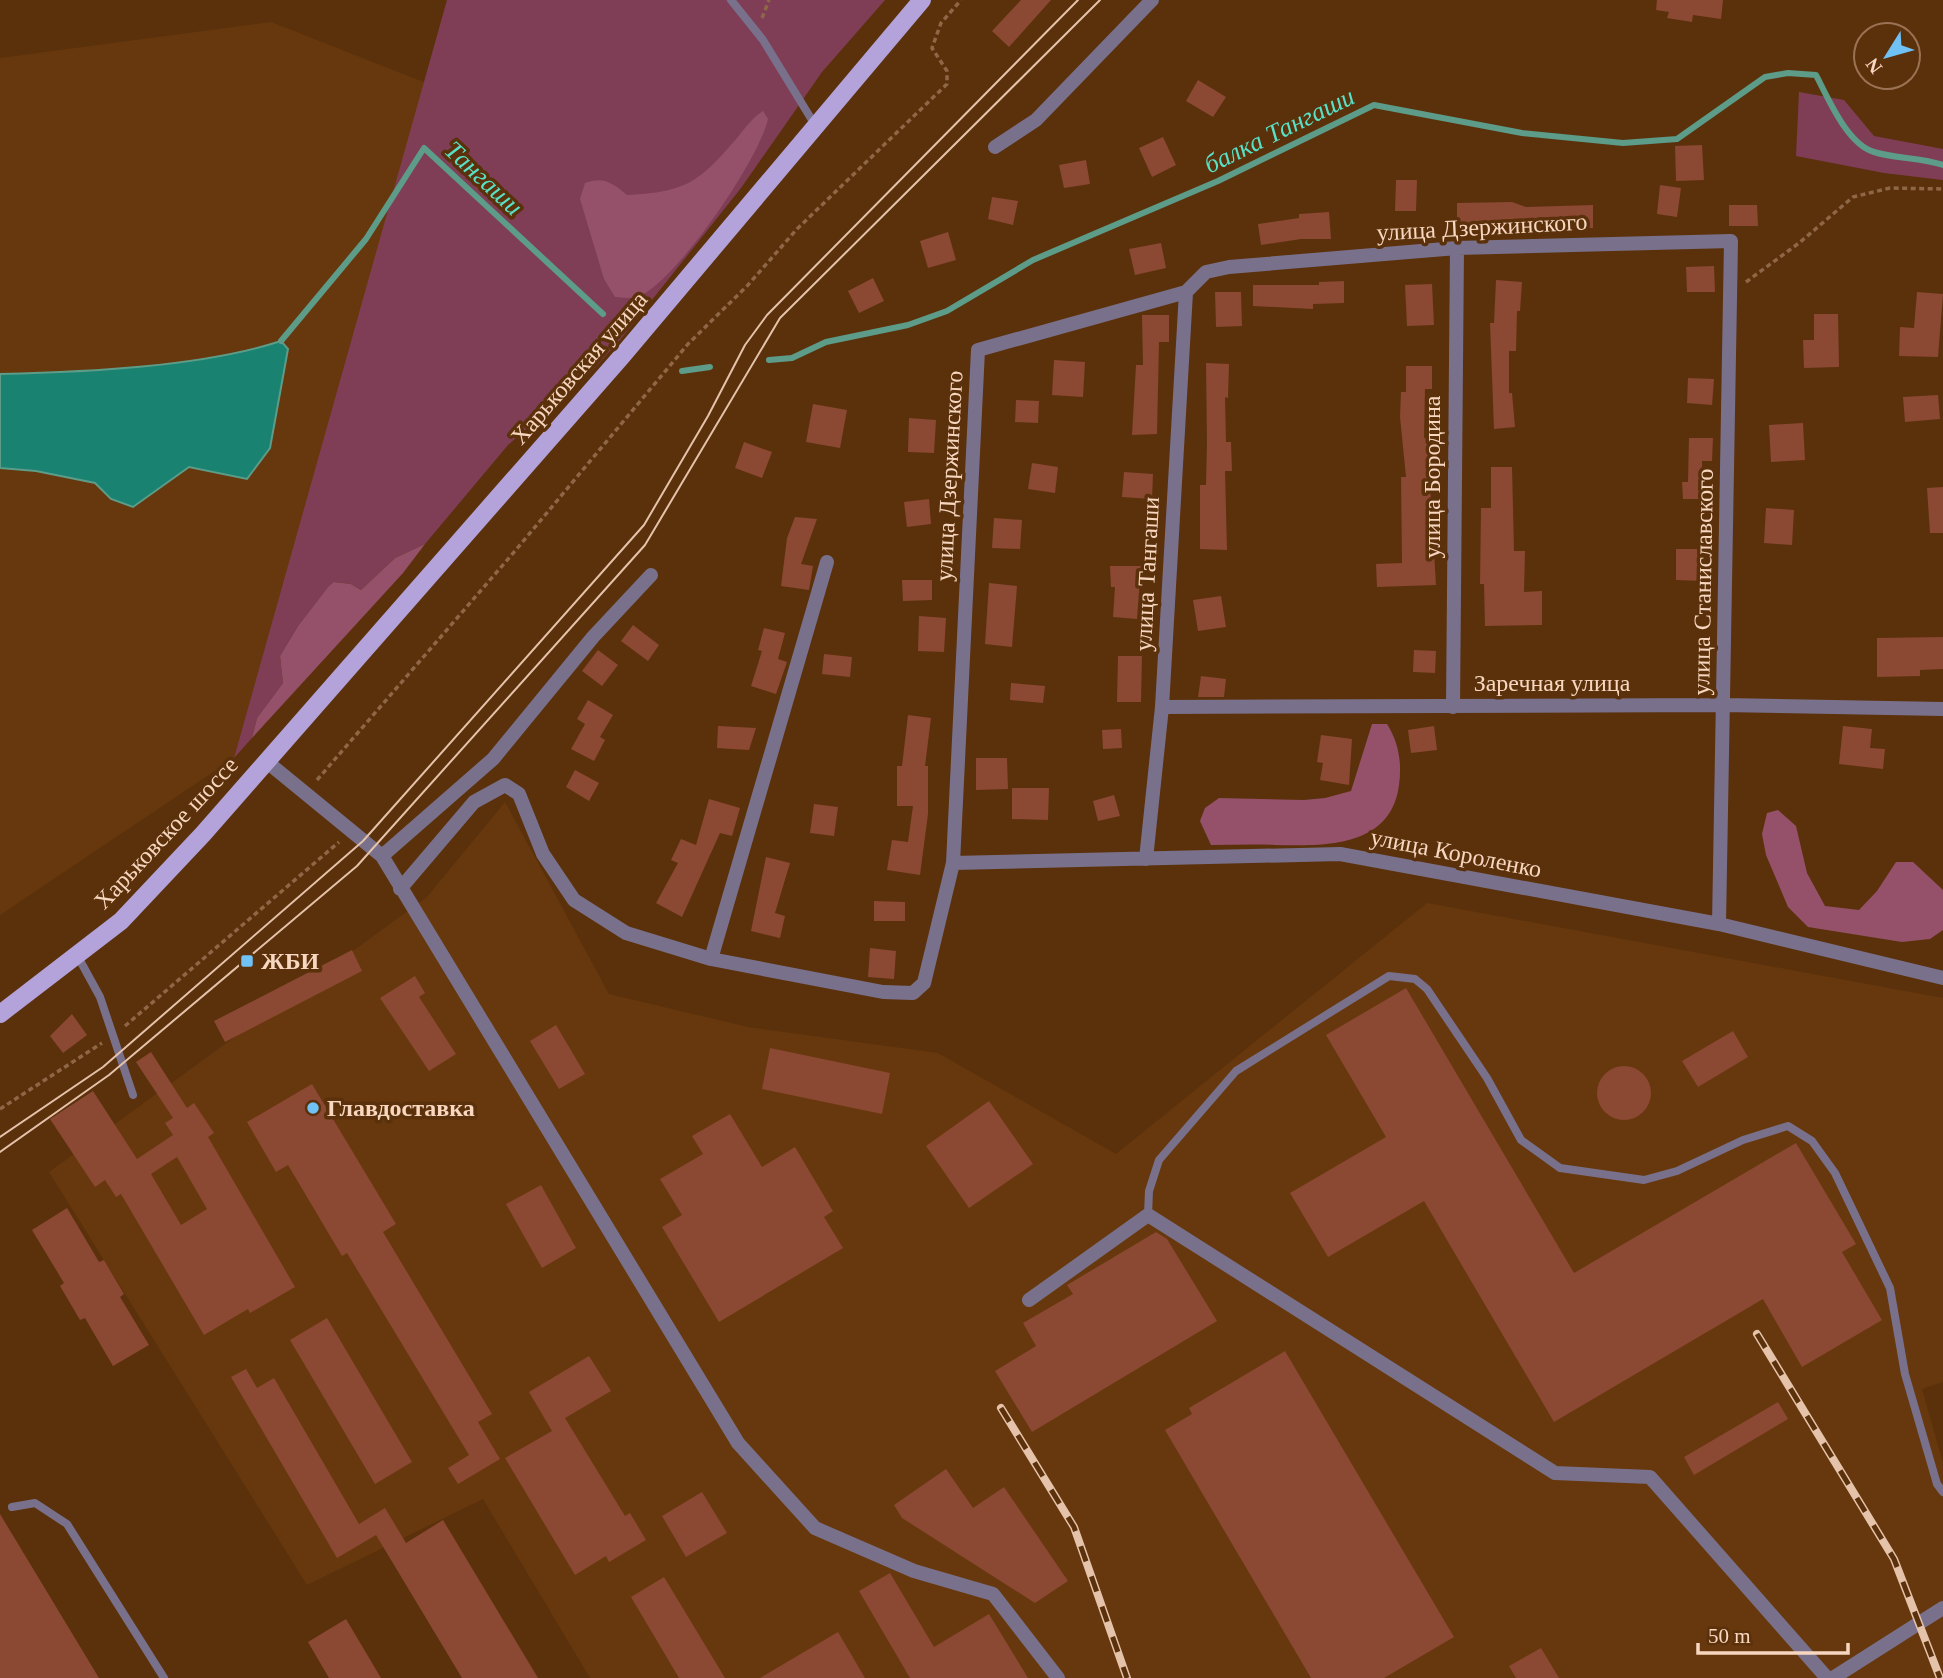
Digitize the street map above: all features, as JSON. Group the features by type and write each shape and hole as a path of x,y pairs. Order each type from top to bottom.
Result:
{"main road":[{"name":"Харьковская улица","path":"266,761 622,356 922,0"},
{"name":"Харьковское шоссе","path":"0,1014 121,921 154,888 266,761"}],"street":[{"path":"995,147 1036,120 1152,0"},
{"name":"улица Станиславского","path":"1719,924 1731,240"},
{"name":"улица Дзержинского","path":"400,889 474,802 505,785 519,794 543,854 574,900 626,933 711,960 883,992 914,993 924,983 953,863 978,350 1186,292 1193,281 1206,272 1229,267 1457,248 1731,240"},
{"name":"улица Бородина","path":"1453,707 1457,248"},
{"name":"улица Тангаши","path":"1146,859 1162,707 1186,292"},
{"path":"711,960 827,562"},
{"path":"382,856 493,759 593,637 651,575"},
{"name":"Заречная улица","path":"1162,707 1724,705 1943,709"},
{"path":"266,761 382,856 738,1443 815,1528 915,1571 993,1594 1058,1678"},
{"name":"улица Короленко","path":"953,863 1340,854 1719,924 1943,978"},
{"path":"1028,1300 1148,1215 1555,1473 1650,1477 1827,1678"},
{"path":"1833,1678 1857,1672 1943,1608"}],"lane":[{"path":"731,0 763,40 815,125"},
{"path":"77,955 100,997 133,1095"},
{"path":"1148,1215 1149,1191 1159,1160 1236,1071 1389,976 1415,979 1427,989 1487,1079 1521,1140 1560,1168 1644,1181 1677,1171 1743,1140 1788,1126 1812,1141 1835,1173 1890,1288 1905,1374 1937,1484 1943,1492"},
{"path":"12,1507 35,1503 67,1524 164,1678"}],"path":[{"path":"305,793 506,562 688,344 748,285 797,229 947,84 947,71 932,48 941,23 961,0"},
{"path":"1730,293 1799,243 1853,197 1890,188 1943,189"},
{"path":"0,1109 113,1036 352,832"}],"shaded area":[{"path":"447,0 885,0 822,72 741,188 620,340 590,373 508,445 425,544 395,558 361,590 351,584 335,582 328,587 298,626 280,656 283,683 257,718 252,738 234,758"},
{"path":"271,22 426,83 234,758 0,915 0,58"},
{"path":"1799,92 1844,100 1874,136 1943,149 1943,180 1884,173 1796,156"},
{"path":"763,111 768,119 762,138 734,187 696,241 658,283 642,295 632,298 615,297 604,279 580,199 585,183 597,180 608,182 627,195 678,187 701,175"},
{"path":"425,544 403,573 252,738 257,718 283,683 280,656 298,626 328,587 334,582 351,584 361,590 395,558"},
{"path":"1372,724 1387,724 1397,746 1400,769 1393,806 1383,821 1369,832 1352,839 1314,845 1211,845 1200,821 1205,808 1219,798 1304,800 1351,791"},
{"path":"505,802 609,994 748,1027 938,1053 1116,1154 1427,903 1943,998 1943,1382 1922,1389 1943,1463 1943,1678 590,1678 483,1499 307,1585 49,1172 427,897"},
{"path":"1778,810 1796,826 1807,873 1825,906 1859,910 1877,891 1896,862 1913,862 1943,890 1943,930 1930,939 1902,942 1808,927 1788,907 1766,855 1762,834 1767,813"}],"water":[{"path":"281,341 288,349 270,448 247,479 189,467 133,507 111,499 95,483 36,471 0,468 0,374 105,370 179,362 249,350"}],"building":[{"path":"1021,0 1051,0 1009,47 992,31"},
{"path":"1657,0 1723,0 1721,19 1693,15 1692,22 1667,18 1669,12 1656,10"},
{"path":"1198,80 1226,97 1213,117 1186,101"},
{"path":"1163,137 1176,165 1152,177 1139,148"},
{"path":"1702,145 1704,180 1676,181 1675,146"},
{"path":"1086,160 1090,184 1064,188 1059,165"},
{"path":"1396,180 1417,180 1416,211 1395,211"},
{"path":"1660,185 1681,188 1677,217 1657,214"},
{"path":"992,197 1018,201 1013,225 988,219"},
{"path":"1512,202 1526,207 1593,205 1593,228 1457,231 1457,203"},
{"path":"1729,205 1757,205 1758,226 1729,226"},
{"path":"1329,212 1331,239 1301,239 1261,245 1258,224 1299,218 1299,214"},
{"path":"948,232 956,260 928,268 920,241"},
{"path":"1161,243 1166,268 1135,275 1129,249"},
{"path":"1714,266 1715,292 1687,292 1686,267"},
{"path":"873,278 884,301 859,313 848,291"},
{"path":"1496,280 1522,282 1520,311 1517,311 1516,351 1509,351 1509,393 1512,393 1515,427 1494,429 1490,323 1494,323"},
{"path":"1344,281 1344,303 1313,304 1313,309 1253,306 1253,285 1319,285 1319,282"},
{"path":"1432,284 1434,325 1407,326 1405,285"},
{"path":"1215,292 1241,292 1242,326 1216,327"},
{"path":"1917,292 1943,294 1938,357 1899,356 1900,327 1914,328"},
{"path":"1814,314 1838,314 1839,367 1804,368 1803,340 1814,340"},
{"path":"1142,315 1169,315 1169,342 1159,342 1157,434 1132,435 1136,365 1143,365"},
{"path":"1054,360 1085,362 1083,397 1052,395"},
{"path":"1206,363 1229,364 1228,398 1225,397 1226,442 1231,442 1232,471 1225,471 1227,550 1200,549 1200,485 1206,485"},
{"path":"1406,366 1432,366 1432,389 1425,389 1424,438 1432,438 1434,465 1429,466 1436,585 1377,587 1376,564 1402,563 1401,477 1406,477 1400,417 1401,392 1406,392"},
{"path":"1688,378 1714,379 1712,405 1687,403"},
{"path":"1938,395 1940,419 1905,422 1903,397"},
{"path":"1016,400 1039,401 1038,423 1015,422"},
{"path":"813,404 847,410 840,448 806,442"},
{"path":"909,418 936,420 934,453 908,452"},
{"path":"1803,423 1805,460 1771,462 1769,425"},
{"path":"1689,438 1713,438 1712,461 1702,461 1703,499 1683,499 1682,482 1688,482"},
{"path":"744,442 772,452 762,478 735,468"},
{"path":"1032,463 1058,467 1055,493 1028,489"},
{"path":"1491,467 1512,467 1514,551 1525,551 1524,592 1542,591 1542,625 1485,626 1484,584 1480,584 1481,508 1491,508"},
{"path":"1124,472 1153,474 1152,499 1122,497"},
{"path":"1943,487 1943,533 1930,533 1927,488"},
{"path":"929,499 931,524 907,527 904,502"},
{"path":"1766,508 1794,510 1792,545 1764,543"},
{"path":"795,517 817,519 801,564 813,566 809,590 781,586 787,538"},
{"path":"994,518 1022,520 1020,549 992,548"},
{"path":"1676,549 1704,549 1703,581 1676,580"},
{"path":"1110,566 1141,566 1137,619 1113,617 1115,587 1111,587"},
{"path":"902,580 932,580 932,600 903,601"},
{"path":"989,583 1017,586 1012,647 985,644"},
{"path":"1221,596 1226,627 1198,631 1193,600"},
{"path":"919,616 946,618 944,652 918,651"},
{"path":"633,625 659,645 648,661 621,641"},
{"path":"764,628 785,633 778,659 787,662 776,694 751,686 762,651 758,650"},
{"path":"1943,637 1943,669 1920,670 1920,676 1877,677 1877,638"},
{"path":"598,650 618,665 602,686 582,671"},
{"path":"1414,650 1436,651 1435,673 1413,672"},
{"path":"824,654 852,657 850,677 822,674"},
{"path":"1118,656 1142,656 1141,702 1117,702"},
{"path":"1201,676 1226,679 1224,697 1198,697"},
{"path":"1011,683 1045,686 1043,703 1010,700"},
{"path":"588,700 613,715 600,737 605,740 594,761 571,749 585,724 577,719"},
{"path":"908,715 931,718 925,766 928,766 928,814 920,875 887,870 892,840 908,842 913,806 897,806 897,766 902,766"},
{"path":"718,726 756,728 749,750 717,748"},
{"path":"1434,726 1437,750 1411,753 1408,730"},
{"path":"1843,726 1872,729 1870,748 1885,749 1883,769 1839,764"},
{"path":"1121,729 1122,748 1103,749 1102,730"},
{"path":"1321,735 1352,739 1349,785 1320,780 1323,763 1317,762"},
{"path":"976,758 1007,758 1008,789 976,790"},
{"path":"575,770 599,783 589,801 566,787"},
{"path":"1012,788 1049,788 1048,820 1012,819"},
{"path":"1114,795 1120,816 1098,821 1093,801"},
{"path":"709,799 740,808 732,836 720,833 682,917 656,903 678,863 671,860 681,839 696,845"},
{"path":"814,804 838,807 834,836 810,833"},
{"path":"766,857 790,863 775,913 785,916 780,938 751,931"},
{"path":"874,901 905,902 905,921 874,921"},
{"path":"870,948 896,951 894,979 868,977"},
{"path":"352,950 362,971 225,1042 214,1021"},
{"path":"415,976 425,993 419,997 456,1054 429,1071 380,998"},
{"path":"1406,988 1574,1273 1796,1143 1856,1244 1842,1252 1882,1320 1802,1367 1763,1299 1554,1422 1424,1201 1328,1257 1290,1193 1386,1137 1326,1035"},
{"path":"72,1014 87,1035 63,1053 50,1036"},
{"path":"556,1025 585,1074 559,1089 530,1041"},
{"path":"1733,1031 1748,1057 1698,1087 1682,1061"},
{"path":"770,1048 890,1073 882,1114 762,1089"},
{"path":"151,1052 187,1108 194,1103 214,1133 208,1137 295,1287 250,1313 248,1309 204,1335 121,1194 116,1197 105,1180 95,1187 50,1119 93,1091 137,1159 173,1135 165,1123 173,1118 136,1062","holes":["177,1157 207,1209 181,1225 151,1174"]},
{"path":"1624,1066 1643,1074 1651,1093 1643,1112 1624,1120 1605,1112 1597,1093 1605,1074"},
{"path":"312,1084 396,1224 383,1232 492,1414 478,1422 500,1459 458,1484 448,1468 469,1455 347,1253 342,1256 288,1165 276,1172 247,1122"},
{"path":"989,1101 1033,1164 969,1208 926,1146"},
{"path":"730,1114 762,1167 795,1147 833,1211 824,1217 843,1248 719,1322 662,1227 682,1215 660,1179 703,1154 692,1136"},
{"path":"541,1185 576,1248 542,1268 506,1204"},
{"path":"67,1208 99,1262 104,1260 124,1294 120,1297 149,1345 113,1366 85,1318 80,1320 60,1286 64,1283 32,1230"},
{"path":"1156,1232 1167,1239 1217,1321 1032,1432 995,1371 1036,1346 1023,1323 1073,1294 1067,1285"},
{"path":"327,1318 412,1462 375,1484 290,1340"},
{"path":"1285,1351 1454,1637 1384,1678 1311,1678 1165,1430 1192,1414 1189,1408"},
{"path":"589,1356 611,1391 565,1418 625,1516 630,1513 646,1540 609,1562 606,1556 575,1575 505,1458 552,1431 529,1392"},
{"path":"246,1369 257,1388 274,1378 359,1524 385,1508 406,1543 443,1520 538,1678 462,1678 376,1535 337,1558 231,1377"},
{"path":"1778,1402 1788,1419 1694,1475 1684,1457"},
{"path":"946,1469 973,1508 1004,1487 1068,1581 1035,1603 902,1518 894,1505"},
{"path":"702,1492 727,1533 686,1557 662,1516"},
{"path":"0,1514 99,1678 0,1678"},
{"path":"890,1573 934,1647 989,1614 1028,1678 910,1678 859,1591"},
{"path":"664,1577 725,1678 679,1678 631,1597"},
{"path":"346,1619 381,1678 329,1678 308,1642"},
{"path":"838,1632 865,1678 760,1678"},
{"path":"1541,1648 1559,1678 1516,1678 1509,1666"}],"waterway":[{"name":"балка Тангаши","path":"769,360 792,358 826,342 908,325 947,311 1033,260 1218,181 1374,105 1522,133 1623,143 1677,139 1765,77 1788,73 1816,75 1839,119 1864,147 1882,154 1943,165"},
{"name":"Тангаши","path":"281,341 366,239 424,148 603,314"},
{"name":"балка Тангаши","path":"682,371 710,367"}],"tram line":[{"path":"0,1137 103,1067 363,841 644,525 708,416 745,345 767,315 1078,0"},
{"path":"0,1152 109,1075 357,866 645,545 780,318 1100,0"}],"railway":[{"path":"1757,1334 1894,1559 1940,1678"},
{"path":"1001,1408 1074,1527 1127,1678"}],"place":[{"name":"ЖБИ","path":"247,961"},
{"name":"Главдоставка","path":"313,1108"}]}
